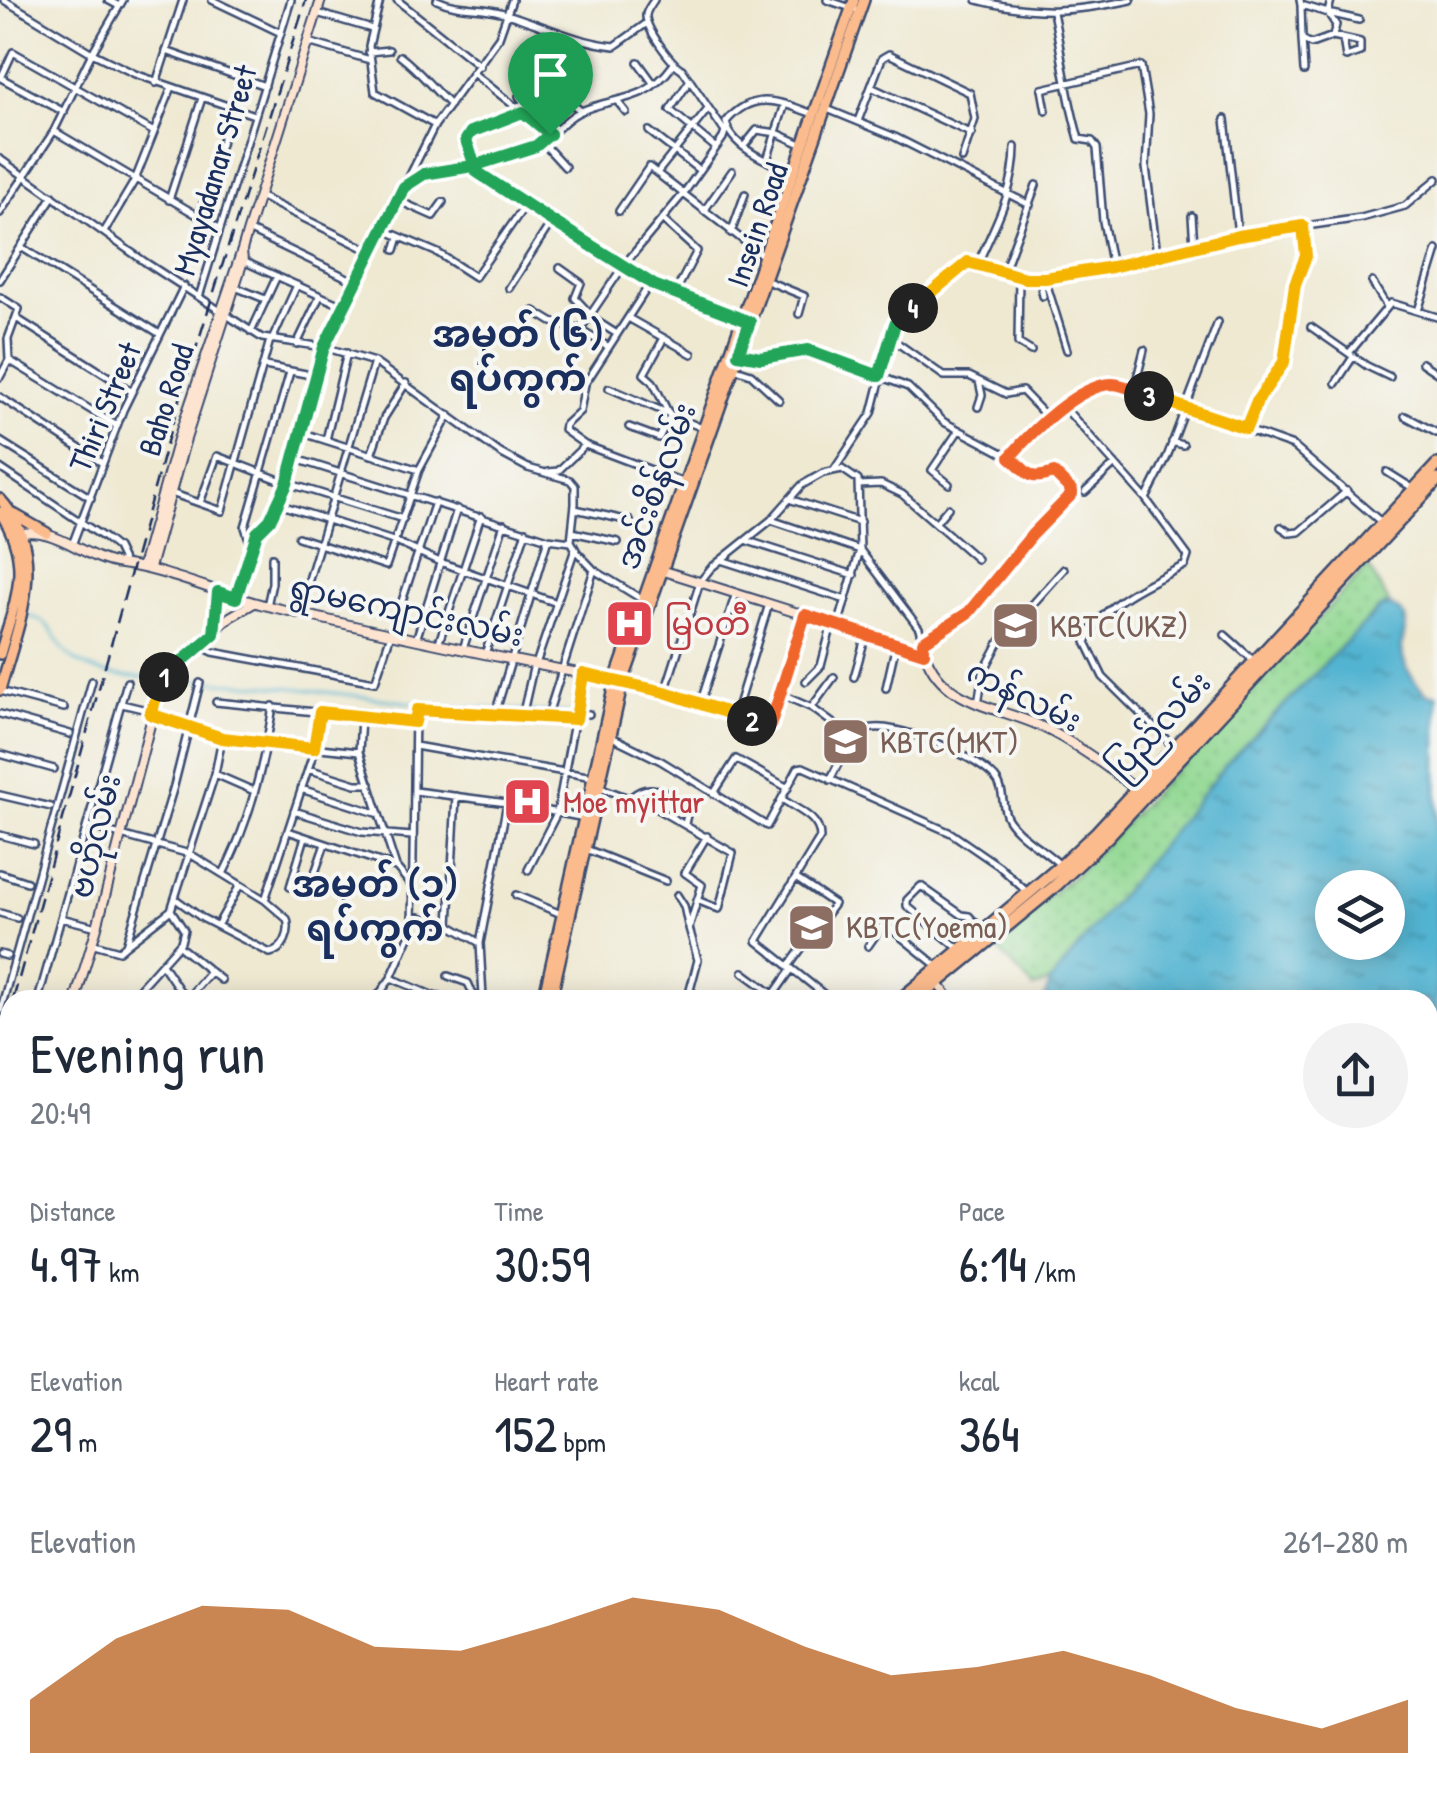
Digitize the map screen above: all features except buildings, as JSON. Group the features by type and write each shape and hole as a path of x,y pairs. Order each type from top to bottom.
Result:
{"highway":[{"name":"ပြည်လမ်း","path":"1387,528 1414,489 1437,465"},
{"name":"ပြည်လမ်း","path":"912,990 983,932 1077,866 1387,528 1437,480"},
{"name":"ပြည်လမ်း","path":"1140,793 1175,747 1255,662 1294,630"},
{"name":"ပြည်လမ်း","path":"928,990 1131,803"}],"main road":[{"name":"Baho Road","path":"146,568 178,439 223,313 321,0"},
{"name":"Insein Road","path":"760,279 857,5"},
{"name":"အင်းစိန်လမ်း","path":"657,568 683,482 734,354 802,144 818,109"},
{"path":"146,568 223,313 244,261 242,250"},
{"path":"645,601 706,430 733,368 734,354"},
{"path":"0,499 12,513 47,533"},
{"path":"0,512 20,537 19,603"},
{"path":"0,654 29,564 12,513"},
{"path":"20,537 47,533"},
{"name":"ရွာမကျောင်းလမ်း","path":"47,533 100,560 146,568 254,603 619,681"},
{"name":"ကန်လမ်း","path":"657,568 896,644 924,648 936,678 952,691 1040,726 1140,793"},
{"path":"214,634 218,592"},
{"name":"အင်းစိန်လမ်း","path":"545,990 599,787 619,681 637,637 645,601"},
{"name":"အင်းစိန်လမ်း","path":"553,990 586,849 593,777 645,601"},
{"path":"200,646 230,617 254,603"},
{"path":"0,691 14,618"},
{"name":"ဗဟိုလမ်း","path":"77,990 161,683 166,674 200,646"},
{"path":"939,968 937,982 943,990"},
{"path":"920,983 937,982"}],"street":[{"path":"4,0 92,53 156,82 256,115"},
{"path":"0,214 54,131 121,3 108,0"},
{"path":"156,82 183,0"},
{"path":"212,0 281,34"},
{"name":"Myayadanar Street","path":"199,297 292,0"},
{"path":"380,0 370,56 375,92 435,125"},
{"path":"397,0 480,66"},
{"path":"437,0 506,14 580,41 615,46 647,23"},
{"path":"236,598 251,546 287,484 324,347 435,125 499,37 512,0"},
{"path":"580,330 624,265 663,220 723,138 724,132 690,80 673,65 647,23 648,9 654,0"},
{"path":"827,0 857,5"},
{"path":"977,0 1035,12 1076,11 1131,0"},
{"path":"1328,13 1331,0"},
{"path":"1304,71 1300,3 1359,20"},
{"path":"317,12 372,29"},
{"path":"1052,12 1066,77 1064,84 1080,140 1092,141 1097,148 1103,221 1112,267"},
{"path":"1328,13 1334,19 1333,36"},
{"path":"1302,39 1311,44 1333,36 1343,38"},
{"path":"308,42 370,56 389,50"},
{"path":"166,51 265,86"},
{"path":"64,112 1,78 13,52 154,132"},
{"path":"858,121 882,58 889,54 967,90 975,107 973,134 962,159"},
{"path":"400,56 428,79 433,90 450,105"},
{"path":"638,62 654,84"},
{"path":"404,187 424,174 473,166 542,142 581,112 634,98 673,65"},
{"path":"1046,112 1042,88 1140,66 1149,114 1146,167 1157,254"},
{"path":"533,72 581,112"},
{"path":"474,74 552,132"},
{"path":"690,80 670,110 716,148"},
{"path":"871,86 973,134"},
{"path":"104,232 135,180 172,88"},
{"path":"519,96 552,132"},
{"path":"169,200 202,98"},
{"path":"793,173 744,146 728,132 726,122 739,107 773,100 858,121 1030,204"},
{"path":"617,102 626,112"},
{"path":"767,160 785,104"},
{"path":"199,216 232,107"},
{"path":"657,173 708,108"},
{"path":"523,112 468,134 466,140 477,172 651,282 746,320"},
{"path":"1225,119 1238,236"},
{"path":"744,146 758,130 802,144"},
{"path":"54,131 220,229"},
{"path":"649,131 699,170"},
{"path":"542,142 565,166"},
{"path":"978,263 1008,195 1015,171 1014,148"},
{"path":"0,159 251,332 271,340 324,347 374,362 500,453 528,468 570,480 575,486 573,546 524,708"},
{"path":"619,211 649,167 764,257"},
{"path":"412,168 424,174"},
{"path":"704,211 732,171"},
{"path":"834,470 866,425 895,324 968,262 1042,278 1112,267 1238,236 1361,218 1405,206 1437,179"},
{"path":"1003,272 1036,185"},
{"path":"731,233 745,194"},
{"path":"0,280 2,271 53,196"},
{"path":"259,196 372,252"},
{"path":"397,200 433,216 443,202"},
{"path":"382,229 438,253 477,276 526,204"},
{"path":"1192,216 1194,245"},
{"path":"663,220 697,251 675,292"},
{"path":"509,288 552,221"},
{"path":"1246,428 1257,401 1284,362 1295,284 1306,256 1303,226"},
{"path":"248,230 356,282"},
{"path":"395,250 399,237"},
{"path":"21,247 160,334"},
{"path":"1418,311 1437,250"},
{"path":"244,261 344,306"},
{"path":"560,268 580,282 574,298 591,316 618,334"},
{"path":"251,332 277,276"},
{"path":"1019,276 1018,344 1031,351"},
{"path":"1042,278 1042,296"},
{"path":"1042,278 1067,350"},
{"path":"760,279 804,296 799,314"},
{"path":"651,282 585,384 580,411 564,430 585,445 683,482"},
{"path":"1372,282 1386,305"},
{"name":"Thiri Street","path":"72,546 132,392 184,286"},
{"path":"171,492 222,510 271,340 298,286"},
{"path":"236,287 266,300"},
{"path":"297,344 320,296"},
{"path":"0,297 19,309 8,338 9,360 0,377"},
{"path":"1336,383 1386,305 1401,303 1437,316"},
{"path":"534,311 609,347"},
{"path":"16,318 132,392"},
{"path":"630,319 692,354"},
{"path":"1146,498 1218,322"},
{"path":"1311,328 1390,377"},
{"path":"889,337 944,376 977,378 1006,394 1022,391 1048,418"},
{"path":"664,338 644,374 658,388 670,416"},
{"path":"734,354 761,358 808,350 879,376 914,392 944,422 1010,457 1034,477 1054,473 1072,491 969,612 924,648 918,628 902,602 860,550 771,520"},
{"path":"1134,390 1144,350"},
{"path":"326,440 347,353"},
{"path":"9,360 118,427"},
{"path":"299,614 374,362"},
{"path":"1422,363 1437,372"},
{"path":"264,366 316,376"},
{"path":"733,368 751,374 778,400"},
{"path":"251,546 244,527 290,372"},
{"path":"977,378 982,395 978,407"},
{"path":"372,455 384,418 406,384"},
{"path":"1010,457 1064,407 1106,384 1120,385 1294,446 1387,528"},
{"path":"608,388 706,430"},
{"path":"0,397 102,462"},
{"path":"1064,407 1146,498 1189,560 1109,608 1093,626 1086,642 1102,677 1175,747"},
{"path":"298,537 385,567 419,470 449,415"},
{"path":"630,428 658,438 670,416"},
{"path":"1406,416 1437,433"},
{"path":"950,484 932,470 959,430"},
{"path":"300,432 419,470"},
{"path":"0,442 91,498"},
{"path":"1172,442 1183,445"},
{"path":"545,473 558,470 585,445"},
{"path":"200,503 217,456 287,484 403,518"},
{"path":"293,458 573,546 594,570 645,601"},
{"path":"1085,492 1115,464"},
{"path":"0,468 118,548 124,565"},
{"path":"665,692 700,582 771,520 802,485 842,468 854,474 859,485 860,550 822,666 806,680"},
{"path":"1387,472 1414,489"},
{"path":"859,485 881,484 902,494 977,558"},
{"path":"1281,528 1290,533 1300,532 1346,491"},
{"path":"790,500 860,522"},
{"path":"200,646 213,652 372,682 435,502"},
{"path":"278,504 396,542 461,570 554,602"},
{"path":"936,522 948,508"},
{"path":"416,640 457,509"},
{"path":"574,510 630,521"},
{"path":"438,645 481,516"},
{"path":"462,650 504,524"},
{"path":"485,654 526,531"},
{"path":"572,532 618,542"},
{"path":"498,704 548,539"},
{"path":"748,540 854,575"},
{"path":"267,606 272,556"},
{"path":"721,560 846,600"},
{"path":"978,704 983,672 1000,641 1064,569"},
{"path":"550,708 594,570"},
{"path":"700,704 736,594"},
{"path":"735,715 769,604"},
{"path":"619,681 770,726 805,615"},
{"path":"854,677 866,635"},
{"path":"1226,635 1255,662"},
{"path":"886,688 896,644"},
{"path":"528,870 556,812 583,674"},
{"path":"812,708 834,677"},
{"path":"6,990 92,681"},
{"path":"41,990 126,682"},
{"path":"126,945 200,683"},
{"path":"0,691 64,708"},
{"path":"780,694 812,708 854,739"},
{"path":"216,702 415,722"},
{"path":"122,704 222,738 359,752"},
{"path":"222,874 244,832 273,706"},
{"path":"382,990 410,939 416,710 589,714"},
{"path":"264,900 308,769 320,712"},
{"path":"0,714 70,734"},
{"path":"362,717 359,752 396,867 412,886"},
{"path":"830,780 854,739 877,728 925,738 997,780 1011,823 1062,866"},
{"path":"610,736 661,761 768,826 800,766 951,832 1029,894"},
{"path":"91,943 119,951 171,910 215,774 222,738"},
{"path":"415,746 593,777"},
{"path":"0,754 54,769"},
{"path":"714,793 736,760 788,788"},
{"path":"308,769 356,784 370,784"},
{"path":"215,774 255,791"},
{"path":"599,787 631,797 733,853 719,909 697,900"},
{"path":"631,797 642,788 659,789 689,806 685,824"},
{"path":"301,789 380,814"},
{"path":"415,791 588,819"},
{"path":"0,794 51,807"},
{"path":"449,925 456,796"},
{"path":"782,799 815,821 820,838 757,941 818,990"},
{"path":"483,990 480,943 507,803"},
{"path":"294,811 362,832 413,836"},
{"path":"88,826 190,854 264,900 287,920 286,940 270,953 202,918 177,900"},
{"path":"288,832 396,867"},
{"path":"0,835 34,844"},
{"path":"689,928 702,885 684,873 707,836"},
{"path":"290,887 305,837"},
{"path":"309,890 325,844"},
{"path":"586,849 666,881"},
{"path":"0,872 27,882"},
{"path":"776,990 834,904 797,879"},
{"path":"218,924 240,885"},
{"path":"960,950 907,906 907,900 921,886 969,916 983,932"},
{"path":"516,895 564,915"},
{"path":"677,895 684,906 698,960 690,990"},
{"path":"138,990 179,946 184,930 171,910"},
{"path":"0,913 16,918"},
{"path":"412,915 449,925 480,943"},
{"path":"62,918 97,928"},
{"path":"868,946 884,923 939,968"},
{"path":"179,946 221,980"},
{"path":"162,964 179,990"},
{"path":"195,990 210,972"},
{"path":"743,972 768,990"},
{"path":"448,976 468,983 471,990"},
{"path":"391,978 413,990"}],"green space":[{"path":"1368,566 1390,605 1378,609 1229,761 1050,982 1034,988 991,942 1080,870"}],"water":[{"path":"1390,605 1403,614 1406,622 1402,653 1406,667 1424,691 1437,694 1437,990 1047,990 1229,761 1379,609"}],"waterway":[{"path":"26,615 45,624 65,652 81,664 103,673 159,677"},
{"path":"167,678 286,687 438,706 568,713"}],"railway":[{"path":"16,990 170,431 306,0"}],"place":[{"name":"မြဝတီ","path":"629,624"},
{"name":"KBTC(UKZ)","path":"1015,626"},
{"name":"KBTC(MKT)","path":"845,742"},
{"name":"Moe myittar","path":"528,802"},
{"name":"KBTC(Yoema)","path":"811,927"}],"district":[{"name":"အမှတ် (၆) ရပ်ကွက်","path":"518,356"},
{"name":"အမှတ် (၁) ရပ်ကွက်","path":"375,906"}],"route":[{"path":"550,134 523,112 471,132 466,140 473,166 477,172 552,221 654,285 750,322 738,354 761,358 808,350 879,376 895,324 968,262 1025,278 1045,278 1112,267 1238,236 1303,226 1308,248 1295,284 1284,362 1257,401 1246,428 1114,384 1085,393 1048,418 1010,457 1039,479 1054,473 1072,494 1032,535 969,612 923,642 924,653 805,615 770,726 665,692 583,674 576,719 416,710 415,722 320,712 314,748 222,738 150,714 166,674 214,634 218,592 236,598 251,546 270,520 287,484 324,347 404,187 424,174 473,166 536,146 550,134"}]}
